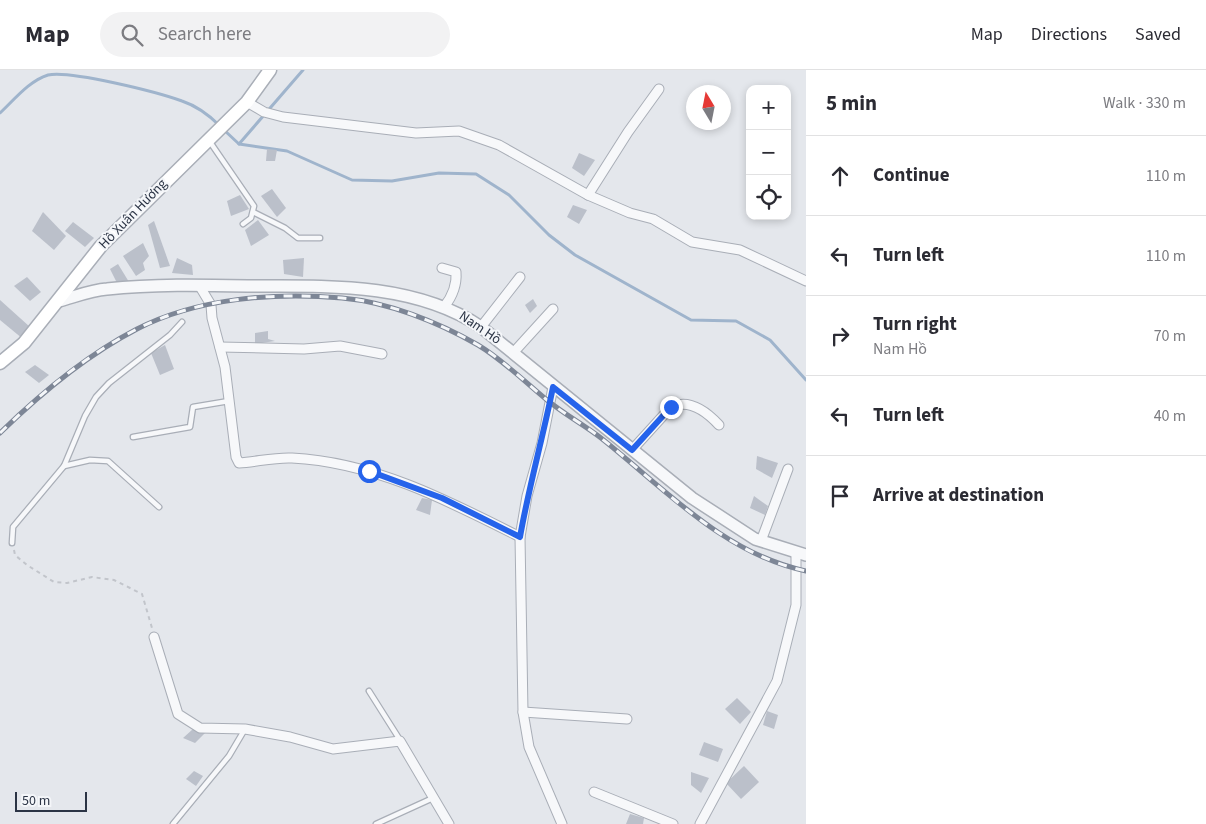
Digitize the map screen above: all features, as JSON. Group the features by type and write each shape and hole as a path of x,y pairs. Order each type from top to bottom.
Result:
{"main road":[{"name":"Hồ Xuân Hương","path":"0,363 24,343 101,246 211,136 244,106 270,70"}],"street":[{"path":"588,195 628,132 659,89"},
{"path":"244,106 283,117 416,133 459,131 499,145 588,195 630,213 653,218 692,242 740,250 806,281"},
{"path":"442,268 456,272 452,297 444,306"},
{"path":"481,327 520,277"},
{"path":"199,285 211,305 212,318 220,347 230,401 236,457 239,463 290,458 369,471 442,498 520,537"},
{"name":"Nam Hồ","path":"59,301 105,289 199,285 320,286 385,292 444,306 481,327 692,498 724,520 761,541 801,554"},
{"path":"513,353 553,309"},
{"path":"220,347 304,349 340,346 382,354"},
{"path":"553,387 542,443 527,496 520,537 523,712 529,747 562,824"},
{"path":"632,450 671,407 678,404 696,406 707,412 719,425"},
{"path":"761,541 788,469"},
{"path":"700,824 777,680 796,605 801,554"},
{"path":"154,637 178,714 200,728 245,730 290,737 332,748 400,741 449,824"},
{"path":"523,712 626,718"},
{"path":"594,792 673,824"}],"lane":[{"path":"211,136 254,206 251,218 243,224"},
{"path":"253,212 285,228 298,238 320,238"},
{"path":"12,543 13,526 64,466 85,416 96,397 109,383 170,335 182,322"},
{"path":"134,437 190,427 194,407 230,401"},
{"path":"64,466 90,460 108,461 159,507"},
{"path":"369,691 400,741"},
{"path":"173,824 229,756 245,730"},
{"path":"376,824 434,797"}],"path":[{"path":"12,543 15,555 32,569 54,582 67,583 92,577 114,580 142,594 154,637"}],"building":[{"path":"267,149 277,150 275,161 266,161"},
{"path":"579,153 595,160 584,176 572,168"},
{"path":"272,189 286,208 277,217 261,196"},
{"path":"240,195 249,209 231,216 227,201"},
{"path":"573,205 587,210 579,224 567,217"},
{"path":"43,212 66,236 54,250 32,231"},
{"path":"258,220 269,235 251,246 245,230"},
{"path":"154,221 170,266 160,268 148,225"},
{"path":"73,222 94,238 85,247 65,231"},
{"path":"143,243 149,256 143,263 145,270 136,276 123,256"},
{"path":"177,258 192,265 193,275 172,273"},
{"path":"304,258 303,277 284,274 283,260"},
{"path":"118,264 129,282 119,287 110,269"},
{"path":"27,277 41,292 30,301 14,286"},
{"path":"533,299 537,306 530,313 525,305"},
{"path":"0,300 30,327 23,339 0,320"},
{"path":"268,331 268,339 275,341 255,344 255,333"},
{"path":"165,345 174,369 160,375 151,353"},
{"path":"35,365 49,375 39,383 25,372"},
{"path":"757,456 778,463 772,478 756,469"},
{"path":"754,496 768,506 765,515 750,508"},
{"path":"422,498 432,500 430,515 416,510"},
{"path":"737,698 751,712 740,724 725,709"},
{"path":"767,711 778,715 774,729 763,725"},
{"path":"193,729 207,731 195,743 183,738"},
{"path":"704,742 723,749 718,762 699,755"},
{"path":"744,766 759,782 741,799 726,783"},
{"path":"194,771 203,776 196,786 186,779"},
{"path":"691,772 709,778 701,793 691,785"},
{"path":"630,814 644,818 643,824 626,824"}],"waterway":[{"path":"239,144 303,70"},
{"path":"0,113 22,91 41,78 59,74 114,83 170,97 198,108 220,126"},
{"path":"224,130 239,144 287,151 352,180 392,181 439,173 476,174 509,195 549,235 575,255 691,320 736,321 770,340 806,380"}],"railway":[{"path":"0,433 31,404 82,363 137,329 160,319 185,310 211,304 264,297 316,296 359,300 412,314 478,345 505,364 554,405 601,438 672,498 722,535 748,550 776,562 806,571"}],"route":[{"path":"369,471 442,498 520,537 527,496 542,443 553,387 632,450 671,407"}]}
